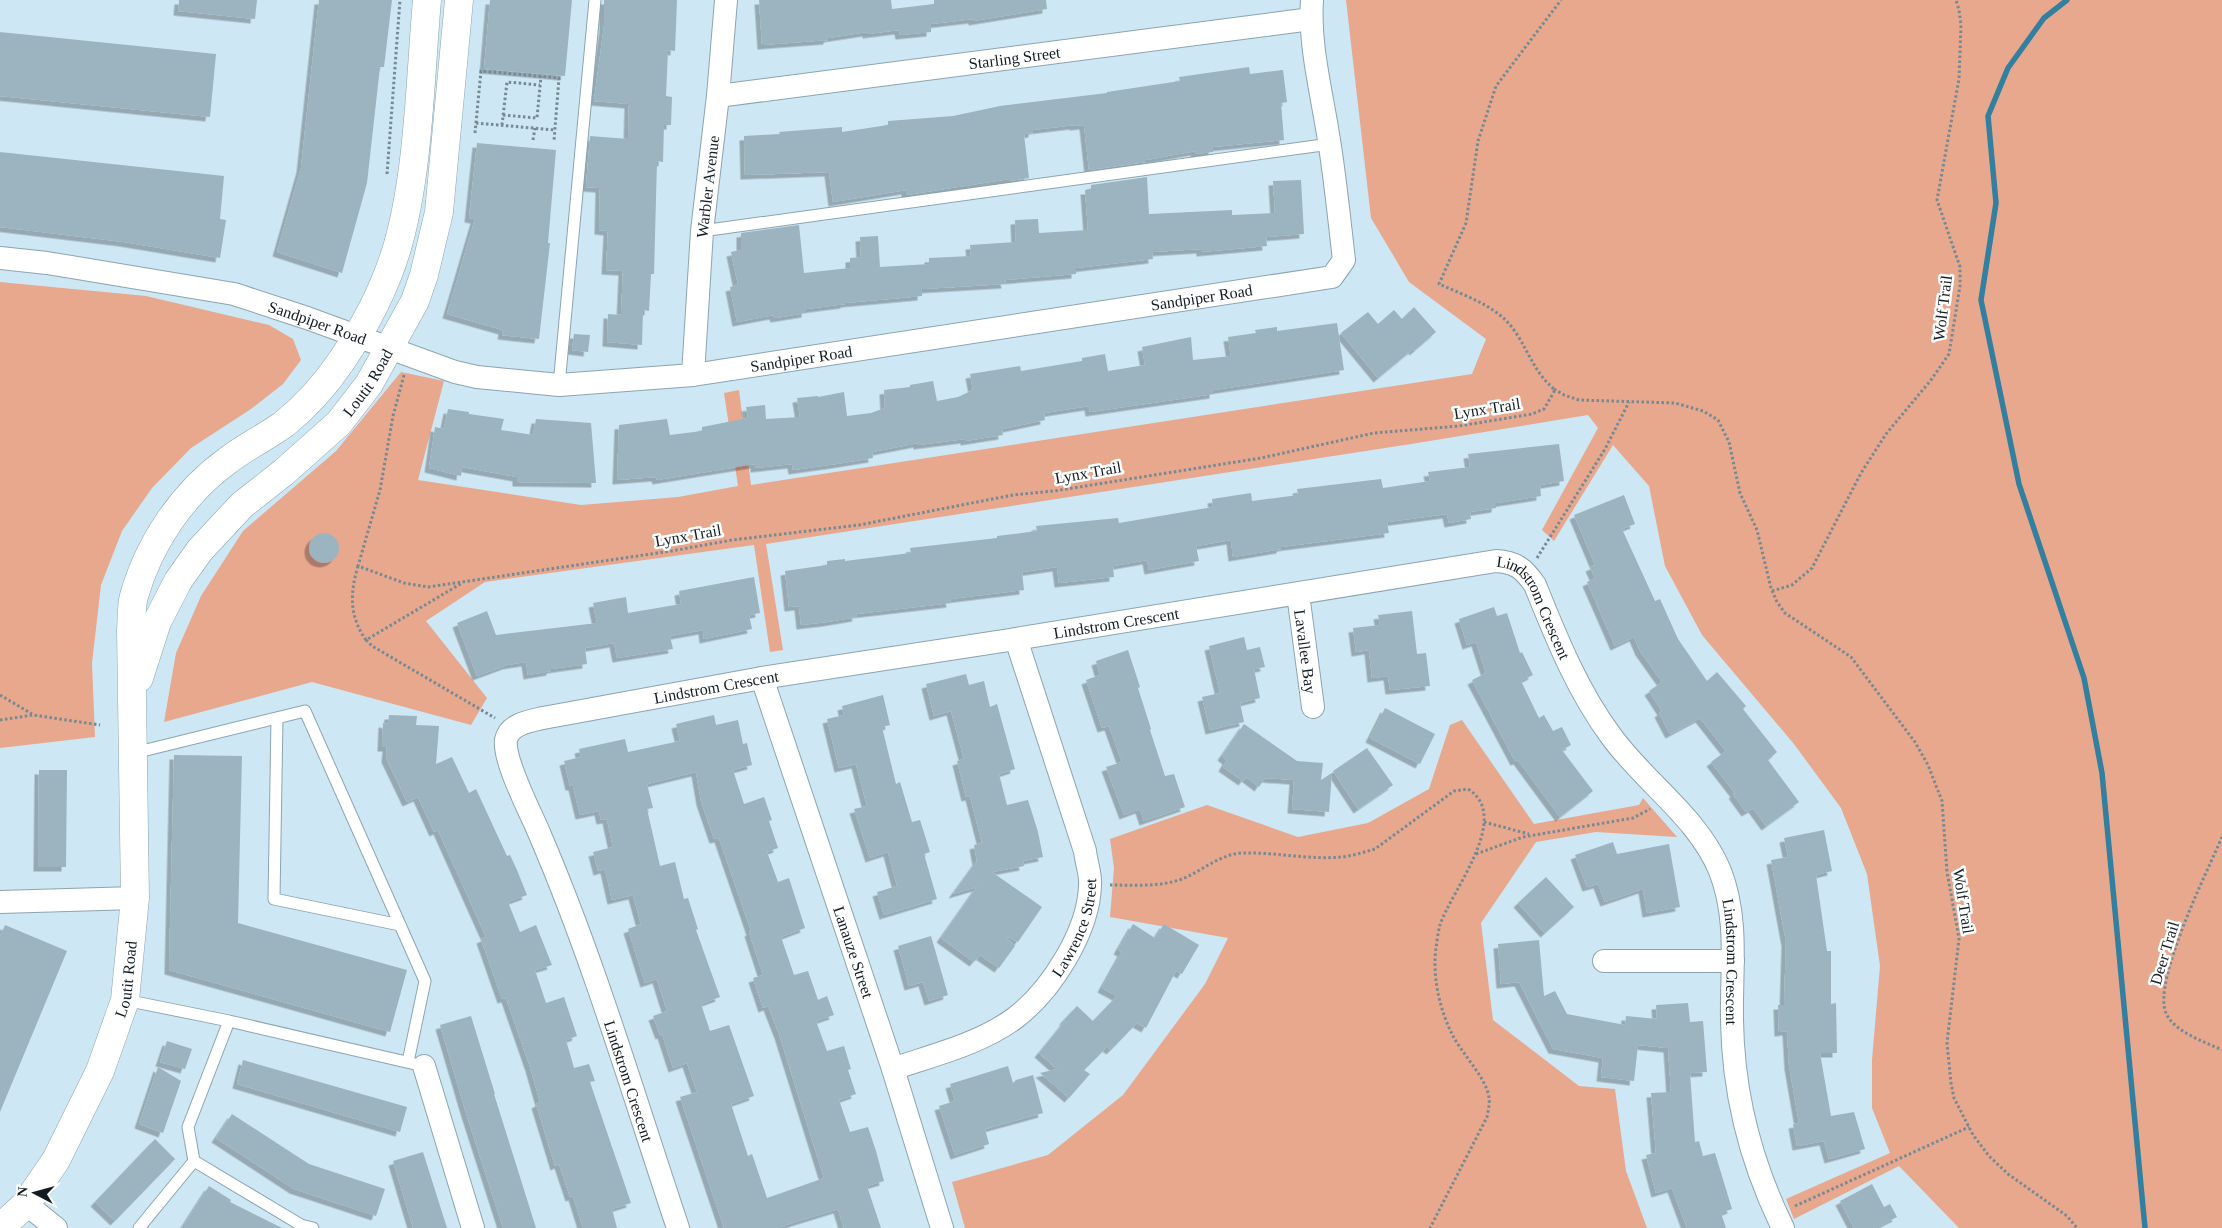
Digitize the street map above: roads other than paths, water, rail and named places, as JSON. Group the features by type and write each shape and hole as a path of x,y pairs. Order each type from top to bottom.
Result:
{"street":[{"name":"Loutit Road","path":"0,1228 26,1204 56,1160 100,1071 125,1000 135,898 131,630 134,597 154,546 174,514 201,482 227,461 284,424 306,403 340,362 382,289 397,247 414,155 427,0"},
{"name":"Loutit Road","path":"133,696 157,622 178,581 200,550 242,504 284,472 339,423 369,384 401,352 424,276 439,212 459,0"},
{"name":"Warbler Avenue","path":"693,374 702,231 718,96 726,0"},
{"name":"Sandpiper Road","path":"0,258 47,263 234,294 455,372 476,377 558,385 693,374 1332,277 1344,260 1312,10"},
{"name":"Starling Street","path":"718,96 1312,10"},
{"name":"Lindstrom Crescent","path":"678,1228 588,959 552,863 510,763 506,739 513,728 543,718 762,678 1016,640 1496,561 1509,562 1519,566 1535,585 1571,670 1586,697 1626,755 1698,834 1719,870 1728,895 1732,920 1732,1020 1735,1066 1740,1100 1748,1139 1780,1222"},
{"name":"Lavallee Bay","path":"1298,594 1313,707"},
{"name":"Lawrence Street","path":"893,1069 953,1049 1015,1018 1034,1000 1071,949 1084,917 1090,885 1084,851 1016,640"},
{"name":"Lanauze Street","path":"762,678 893,1069 942,1228"},
{"path":"0,902 135,898"},
{"path":"1604,961 1733,961"},
{"path":"416,1064 472,1228"},
{"path":"26,1204 56,1228"}],"lane":[{"path":"558,385 595,0"},
{"path":"702,231 1330,144"},
{"path":"125,1000 229,1021 416,1064 425,981 305,711 134,753"},
{"path":"277,718 274,899 400,926"},
{"path":"229,1021 188,1127 194,1161 300,1226 312,1228"},
{"path":"140,1228 194,1161"}],"waterway":[{"path":"2067,0 2044,18 2008,68 1988,116 1996,203 1981,300 2019,484 2084,678 2102,773 2145,1228"}]}
